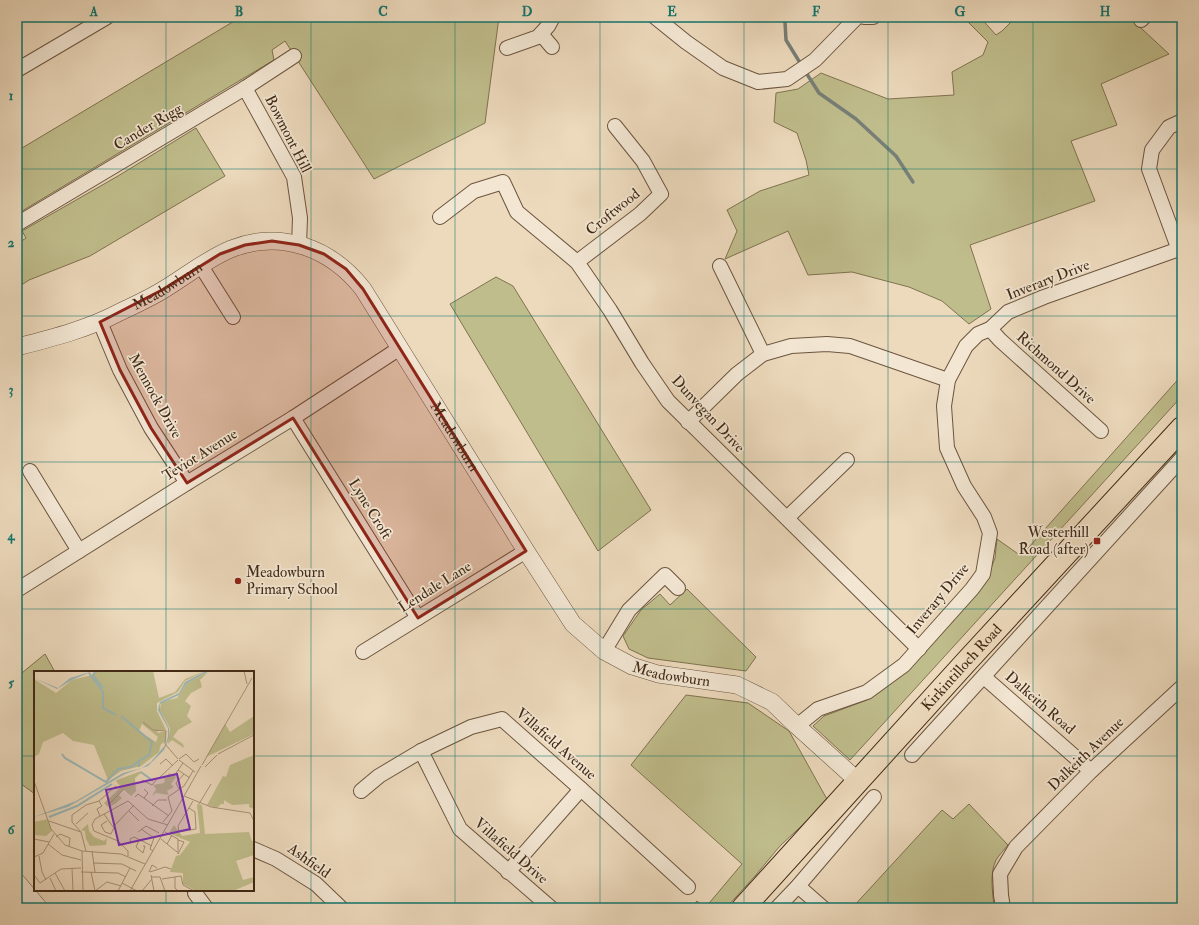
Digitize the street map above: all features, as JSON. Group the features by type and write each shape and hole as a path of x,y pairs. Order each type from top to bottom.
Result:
{"main road":[{"name":"Kirkintilloch Road","path":"743,908 859,782 967,661 1182,428"}],"street":[{"path":"17,70 107,17"},
{"path":"507,48 538,37 548,26 553,17"},
{"path":"655,17 686,42 723,68 758,82 787,79 815,60 857,17"},
{"path":"864,17 873,17"},
{"path":"541,34 552,47"},
{"name":"Cander Rigg","path":"17,224 246,88 294,56"},
{"name":"Bowmont Hill","path":"246,88 294,177 300,218 299,244"},
{"path":"1181,249 1149,169 1152,150 1169,127 1182,121"},
{"name":"Croftwood","path":"577,262 640,214 661,194 643,161 615,126"},
{"name":"Dunvegan Drive","path":"440,217 474,191 504,182 517,212 577,262 610,310 642,363 668,401 918,649"},
{"name":"Meadowburn","path":"17,347 100,322 162,290 220,254 245,245 272,241 299,244 318,251 335,261 355,278 363,289 573,624 604,651 632,666 658,674 737,684 772,702 859,782"},
{"name":"Inverary Drive","path":"797,726 818,709 867,692 904,665 972,589 983,574 990,532 984,517 964,486 946,448 944,406 948,380 966,346 978,334 990,329 1008,312 1044,297 1181,249"},
{"path":"201,266 233,317"},
{"path":"720,266 762,354"},
{"name":"Mennock Drive","path":"100,322 120,370 151,428 187,483"},
{"name":"Richmond Drive","path":"990,329 1000,340 1101,431"},
{"path":"688,422 737,374 762,354 791,346 827,344 850,346 948,380"},
{"name":"Teviot Avenue","path":"17,590 293,418 400,348"},
{"name":"Lyne Croft","path":"293,418 418,618"},
{"path":"912,755 1182,458"},
{"path":"786,518 848,460"},
{"path":"30,471 79,551"},
{"name":"Lendale Lane","path":"363,652 526,551"},
{"path":"604,651 629,610 665,575 678,588"},
{"name":"Dalkeith Road","path":"984,677 1091,770"},
{"name":"Dalkeith Avenue","path":"1004,908 1001,895 1000,874 1016,846 1091,770 1182,687"},
{"name":"Villafield Avenue","path":"361,791 379,776 421,751 471,727 502,719 688,887"},
{"name":"Villafield Drive","path":"421,751 460,829 551,908"},
{"path":"508,872 581,789"},
{"path":"777,908 798,886 874,798"},
{"name":"Ashfield","path":"254,849 276,859 316,884 341,908"},
{"path":"17,882 39,908"},
{"path":"798,886 823,908"},
{"path":"196,891 195,893 206,908"}],"highlighted area":[{"path":"272,241 299,245 324,254 346,269 363,289 526,551 418,618 293,418 187,483 151,428 120,370 100,322 162,290 220,254 245,245"}],"shaded area":[{"path":"241,17 499,17 485,123 374,179 285,41 272,50 274,60 17,214 17,151"},
{"path":"963,17 980,17 996,35 1016,17 1129,17 1169,54 1101,84 1117,125 1071,141 1095,201 970,245 991,309 969,324 942,301 909,287 852,272 808,275 788,231 725,259 737,231 727,210 760,191 809,175 806,160 797,133 774,122 776,93 798,89 821,73 888,99 954,95 952,72 983,55 988,42"},
{"path":"196,128 225,176 90,256 29,280 17,288 17,244 26,238 22,231 118,176"},
{"path":"496,277 513,286 651,510 598,551 450,304"},
{"path":"1182,375 1182,396 850,760 813,726 824,716 867,700 921,654 986,581 995,558 997,539 1021,556"},
{"path":"687,589 756,657 746,671 648,658 629,649 623,636 641,610 660,594 670,605"},
{"path":"45,654 54,671 34,671 34,793 17,781 17,677"},
{"path":"686,695 748,703 789,731 828,801 780,846 726,908 705,908 742,864 631,765"},
{"path":"969,804 1008,845 997,858 994,866 992,884 994,908 852,908 942,810 953,819"},
{"path":"697,901 705,908 690,908"}],"waterway":[{"path":"779,17 785,22 786,40 802,66"},
{"path":"805,71 819,93 856,119 896,156 913,182"}],"place":[{"name":"Westerhill Road (after)","path":"1097,541"},
{"name":"Meadowburn Primary School","path":"238,581"}]}
